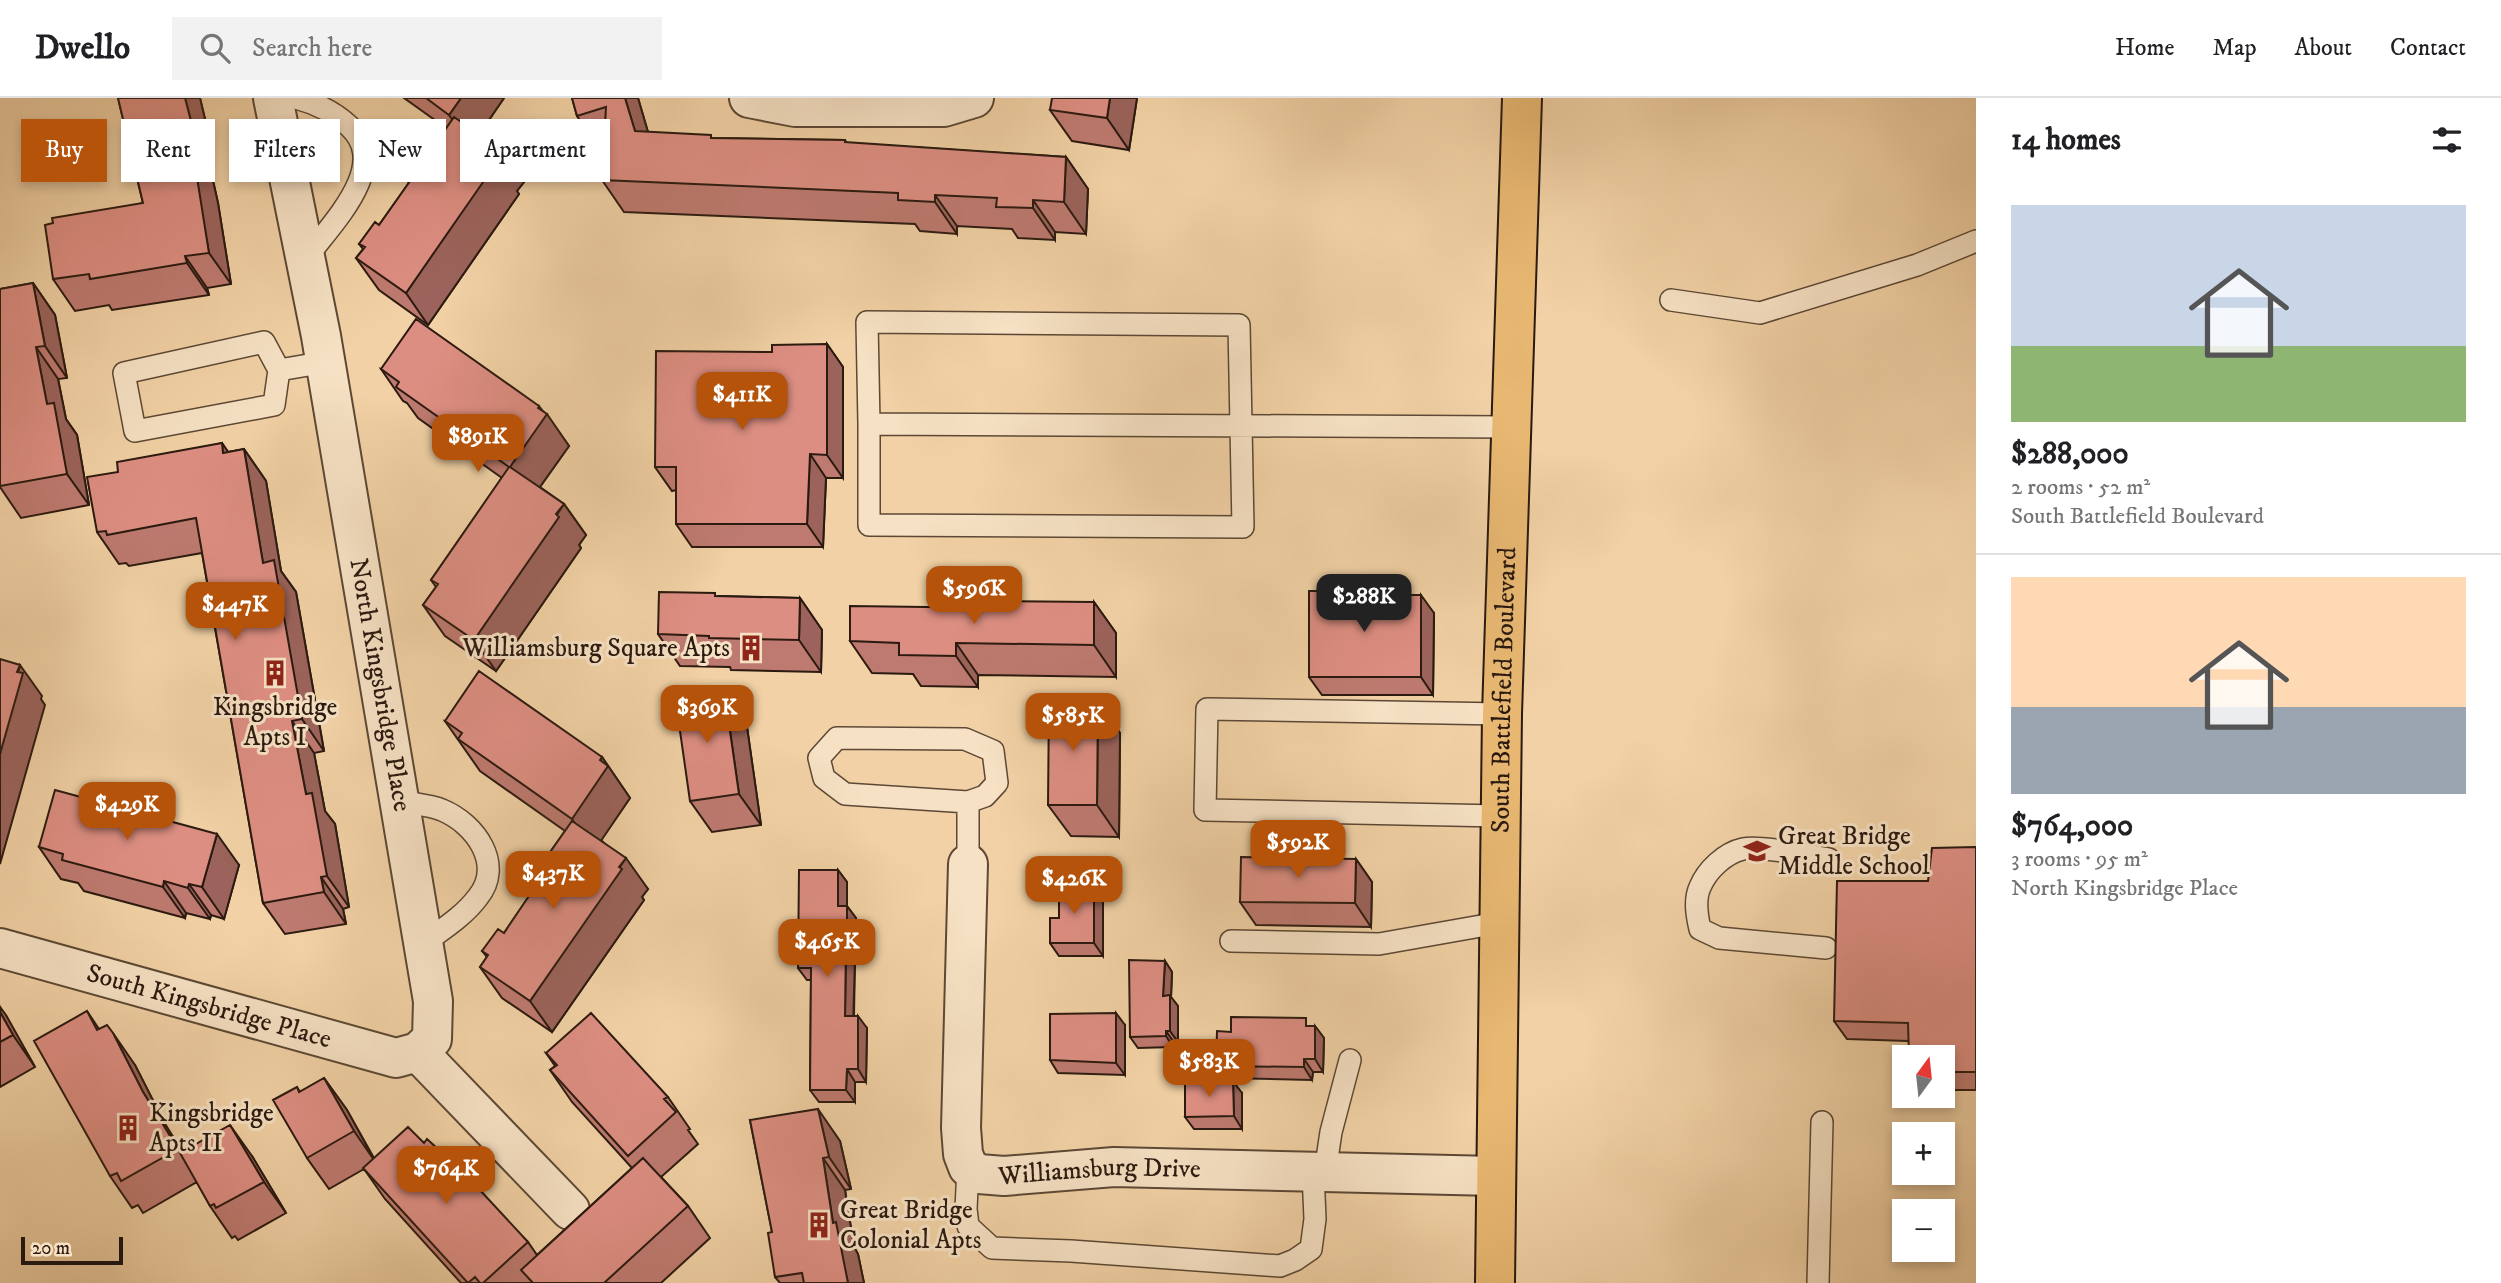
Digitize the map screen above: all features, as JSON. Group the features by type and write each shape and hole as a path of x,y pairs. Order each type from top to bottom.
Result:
{"main road":[{"name":"South Battlefield Boulevard","path":"1495,1283 1499,816 1521,98"}],"street":[{"name":"North Kingsbridge Place","path":"273,98 326,362 433,1001 432,1039 418,1052"},
{"path":"749,98 795,107 944,107 975,98"},
{"name":"Williamsburg Drive","path":"968,864 961,1129 963,1154 968,1167 979,1174 1004,1176 1114,1167 1495,1176"},
{"name":"South Kingsbridge Place","path":"0,948 396,1058 418,1052"},
{"path":"418,1052 570,1210"}],"lane":[{"path":"296,98 313,103 341,118 359,135 365,151 365,167 350,200 307,257"},
{"path":"1671,300 1760,313 1917,265 1976,242"},
{"path":"867,322 1239,325 1243,527 869,525 869,424 867,322"},
{"path":"264,342 279,370 274,405 135,430 124,373 264,342"},
{"path":"279,370 326,362"},
{"path":"869,424 1511,427"},
{"path":"1499,816 1205,810 1206,734 1207,709 1502,714"},
{"path":"837,738 965,738 993,751 997,783 985,796 968,802 845,794 824,778 819,758 837,738"},
{"path":"400,801 443,811 471,830 487,852 490,874 480,895 466,911 424,943"},
{"path":"968,802 968,864"},
{"path":"1826,948 1719,938 1700,929 1696,911 1699,887 1718,861 1744,848 1785,851 1829,859"},
{"path":"1231,941 1379,944 1498,923"},
{"path":"968,1167 968,1226 992,1248 1280,1266 1311,1249 1319,1172 1350,1060"},
{"path":"1818,1283 1822,1122"}],"building":[{"path":"118,98 185,98 190,119 123,119"},
{"path":"426,98 461,98 449,115"},
{"path":"572,98 625,98 635,131 711,135 711,138 845,140 1066,157 1064,202 1033,200 1033,208 996,207 997,198 935,195 935,202 898,200 898,193 610,180 610,119 605,119 606,107 577,116"},
{"path":"1052,98 1110,98 1107,118 1050,110"},
{"path":"454,117 460,121 460,182 483,182 406,293 356,258 365,247 359,244 375,222 379,225 409,182 446,182 446,128"},
{"path":"138,182 198,182 209,253 185,256 187,263 90,279 89,274 53,279 45,225 53,223 52,218 143,203"},
{"path":"33,283 45,346 36,347 47,404 54,403 67,474 0,486 0,289"},
{"path":"416,319 547,414 510,467 564,504 556,514 559,517 474,640 423,605 438,584 431,580 509,467 396,387 399,382 381,369"},
{"path":"827,344 827,455 810,454 807,524 676,524 676,467 655,467 656,351 772,352 772,345"},
{"path":"222,443 223,453 244,449 263,563 274,560 302,719 292,721 306,794 312,793 327,876 321,877 324,892 263,903 196,518 107,535 106,531 97,532 87,477 118,472 117,462"},
{"path":"1309,591 1392,591 1392,595 1421,595 1421,677 1309,677"},
{"path":"659,592 800,598 799,640 658,634"},
{"path":"1003,601 1094,602 1094,645 956,643 956,656 899,655 899,643 850,641 850,606 1003,608"},
{"path":"0,659 20,665 17,672 23,673 0,754"},
{"path":"479,671 602,757 600,760 608,766 572,819 458,739 462,733 445,721"},
{"path":"724,689 739,794 690,801 675,696"},
{"path":"1049,701 1098,701 1097,805 1048,805"},
{"path":"55,790 217,834 202,887 189,884 188,888 164,881 163,887 62,860 63,854 39,847"},
{"path":"572,821 626,858 619,867 622,869 530,1001 480,967 488,955 482,951 498,929 504,933 533,890 527,885"},
{"name":"Great Bridge Middle School","path":"1976,847 1976,1072 1955,1072 1955,1045 1909,1045 1908,1023 1834,1021 1837,881 1928,881 1932,848"},
{"path":"1241,857 1356,859 1355,903 1240,902"},
{"path":"799,870 838,870 838,906 847,906 847,920 852,920 852,946 846,946 845,1016 858,1016 858,1069 847,1069 846,1090 810,1090 811,968 798,968"},
{"path":"1094,885 1094,943 1050,943 1050,918 1059,918 1059,886"},
{"path":"1129,960 1165,961 1163,996 1170,995 1170,1031 1166,1031 1166,1036 1130,1037"},
{"name":"Kingsbridge Apts II","path":"87,1011 97,1030 107,1025 113,1033 143,1092 178,1149 121,1181 117,1173 110,1176 34,1041"},
{"path":"0,1012 13,1035 0,1042"},
{"path":"591,1013 668,1097 664,1099 676,1112 628,1156 550,1070 557,1065 546,1053"},
{"path":"1116,1013 1116,1063 1050,1060 1050,1014"},
{"path":"1231,1017 1306,1018 1306,1026 1315,1026 1315,1059 1304,1059 1304,1067 1216,1066 1217,1031 1231,1032"},
{"path":"324,1078 354,1131 307,1158 273,1100 297,1087 299,1092"},
{"path":"1185,1081 1233,1081 1234,1116 1185,1117"},
{"path":"818,1109 829,1157 823,1158 833,1223 836,1222 848,1283 804,1283 802,1273 775,1277 768,1233 772,1232 750,1120"},
{"path":"230,1125 264,1182 216,1208 214,1204 210,1206 180,1153"},
{"path":"408,1127 424,1143 427,1139 439,1150 441,1148 528,1242 483,1283 475,1277 468,1283 363,1168"},
{"path":"643,1158 688,1206 604,1283 533,1283 521,1270"}],"place":[{"name":"Williamsburg Square Apts","path":"751,648"},
{"name":"Kingsbridge Apts I","path":"275,673"},
{"name":"Great Bridge Middle School","path":"1757,851"},
{"name":"Kingsbridge Apts II","path":"128,1128"},
{"name":"Great Bridge Colonial Apts","path":"819,1225"}]}
